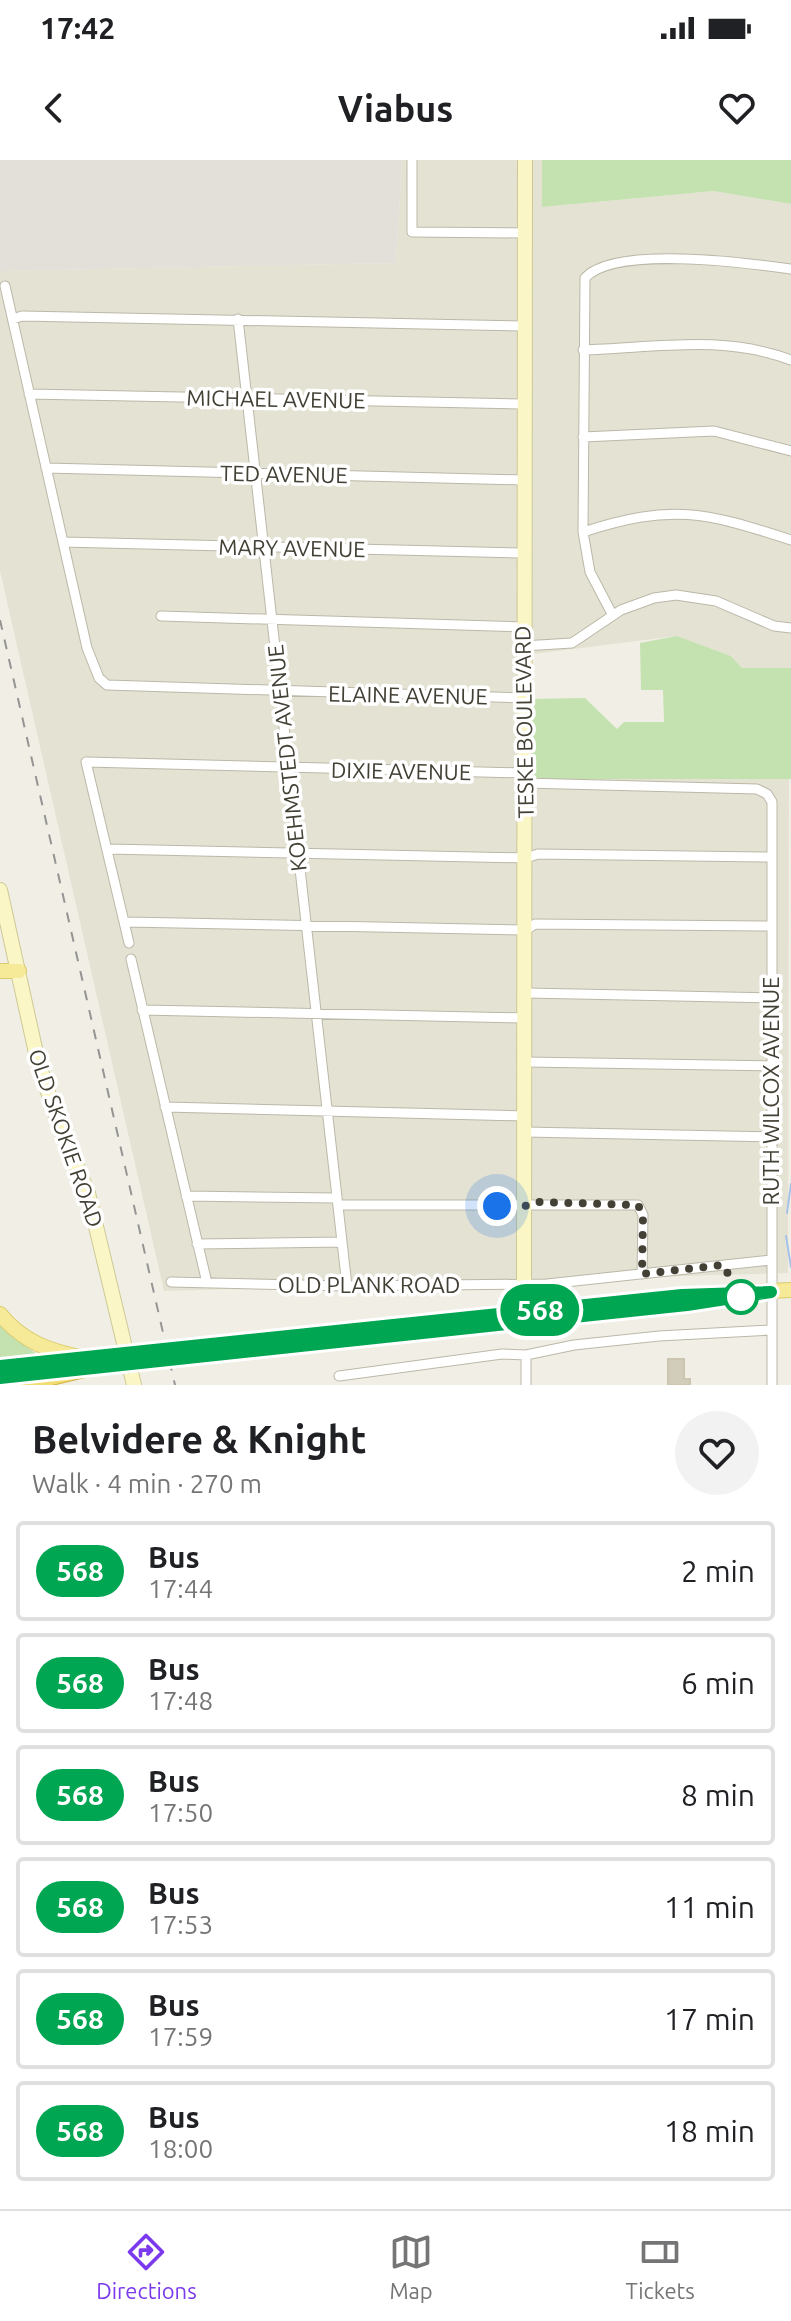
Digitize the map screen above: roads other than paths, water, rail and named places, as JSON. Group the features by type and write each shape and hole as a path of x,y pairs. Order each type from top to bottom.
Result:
{"highway":[{"path":"18,1385 89,1363"}],"main road":[{"path":"0,971 19,971"},
{"path":"0,1378 89,1363 682,1295 791,1290"},
{"path":"0,1314 14,1331 30,1342 89,1363"},
{"path":"0,1366 89,1363"}],"street":[{"path":"412,160 412,232 524,233"},
{"name":"TESKE BOULEVARD","path":"524,1283 526,858 522,553 525,160"},
{"path":"612,614 590,572 583,532 583,285 592,270 600,266 697,259 791,269"},
{"path":"5,286 63,542"},
{"path":"13,319 22,316 524,326"},
{"name":"KOEHMSTEDT AVENUE","path":"238,319 347,1286"},
{"path":"583,350 703,342 770,352 791,360"},
{"name":"MICHAEL AVENUE","path":"29,394 524,404"},
{"path":"583,437 714,431 766,441 791,451"},
{"name":"TED AVENUE","path":"46,468 523,480"},
{"path":"583,532 655,514 705,514 791,540"},
{"name":"MARY AVENUE","path":"63,542 522,553"},
{"name":"ELAINE AVENUE","path":"63,542 87,648 102,681 122,688 524,698"},
{"path":"523,646 572,643 612,614 654,598 685,596 716,601 774,626 791,628"},
{"path":"161,616 523,627"},
{"name":"DIXIE AVENUE","path":"108,849 86,762 742,788 767,794"},
{"name":"RUTH WILCOX AVENUE","path":"767,794 772,802 772,1385"},
{"path":"129,943 108,849 526,858 538,854 771,857"},
{"name":"OLD SKOKIE ROAD","path":"0,890 48,1095 88,1193 134,1385"},
{"path":"126,922 526,930 535,924 771,926"},
{"path":"131,959 207,1283"},
{"path":"526,993 771,998"},
{"path":"142,1010 526,1018"},
{"path":"526,1062 772,1066"},
{"path":"165,1107 525,1116"},
{"path":"525,1132 771,1137"},
{"path":"186,1196 525,1206 537,1202 638,1205 643,1215 642,1274"},
{"path":"197,1244 341,1242"},
{"name":"OLD PLANK ROAD","path":"171,1282 347,1286 524,1283 771,1260"},
{"path":"339,1376 502,1354 526,1355 574,1345 659,1336 771,1330"},
{"path":"526,1355 526,1385"}],"waterway":[{"path":"787,1213 791,1184"},
{"path":"786,1236 791,1267"}],"railway":[{"path":"0,620 175,1385"}]}
